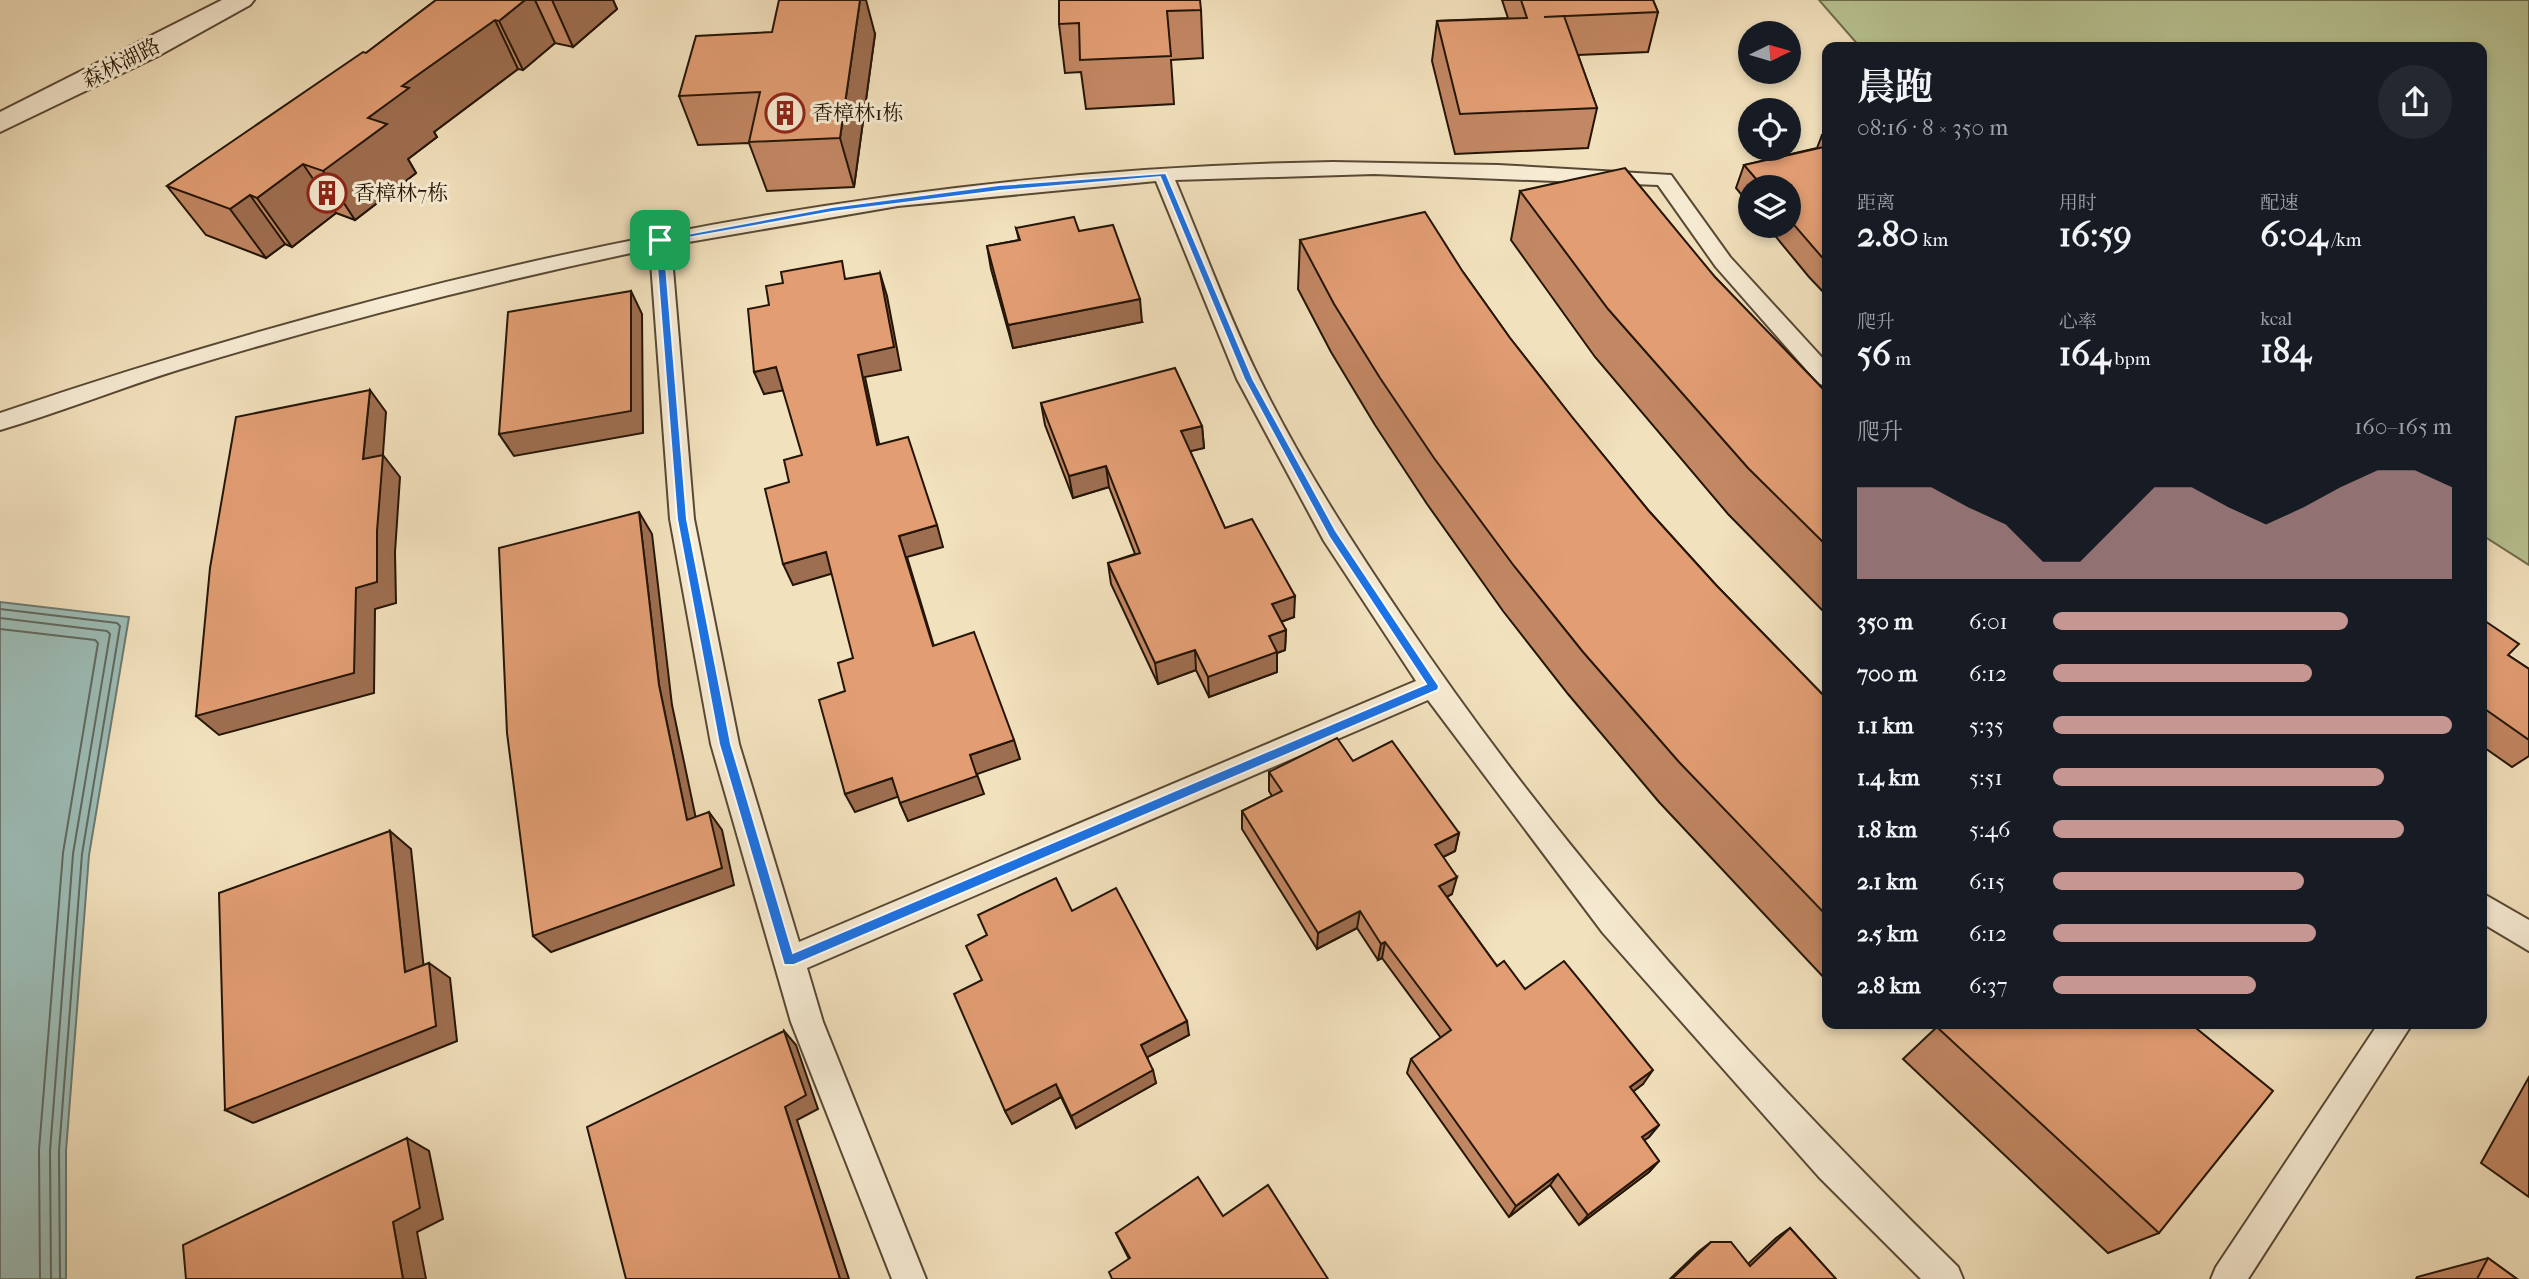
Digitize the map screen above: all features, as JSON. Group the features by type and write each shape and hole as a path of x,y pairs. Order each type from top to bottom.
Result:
{"street":[{"name":"森林湖路","path":"0,123 148,50 241,0"}],"lane":[{"path":"0,422 191,358 421,294 660,240 832,209 999,188 1163,174 1343,168 1496,170 1664,179 1723,262 1822,372"},
{"path":"1163,174 1248,379 1333,534 1433,686 1614,922 1830,1165 1946,1279"},
{"path":"660,240 682,519 725,744 807,1022 909,1279"},
{"path":"789,961 1433,686"},
{"path":"2487,910 2529,937"},
{"path":"2228,1279 2393,1029"}],"green space":[{"path":"1819,0 2529,0 2529,565 2487,538 2487,42 1856,42"}],"water":[{"path":"0,602 129,617 89,855 66,1151 66,1279 0,1279"}],"building":[{"path":"436,0 525,0 499,21 495,20 402,86 409,88 368,118 387,124 323,171 303,164 257,198 250,195 230,209 167,186 363,52 366,53"},
{"path":"779,0 860,0 840,138 749,142 760,92 679,96 696,36 772,32"},
{"path":"1059,0 1200,0 1201,10 1167,11 1171,56 1080,60 1079,23 1059,24"},
{"path":"1521,0 1653,0 1658,12 1564,16 1597,108 1460,114 1437,21 1527,18"},
{"path":"1822,147 1822,257 1801,233 1801,175 1753,175 1744,165 1762,161 1801,161 1801,152"},
{"path":"1625,168 1715,277 1822,388 1822,541 1748,468 1608,309 1520,191"},
{"path":"1425,212 1510,338 1648,510 1716,585 1822,694 1822,911 1679,762 1583,652 1514,566 1434,458 1380,378 1334,304 1300,240"},
{"path":"1074,217 1079,231 1113,225 1140,299 1008,325 987,246 1020,240 1016,228"},
{"path":"842,261 845,279 880,273 894,347 858,355 877,445 908,437 937,525 899,536 933,646 974,632 1014,740 970,755 977,776 900,803 892,778 845,794 819,700 845,691 838,663 853,658 826,552 783,564 765,489 789,482 784,460 802,455 776,367 754,372 748,309 769,305 766,286 783,283 781,272"},
{"path":"631,291 631,411 499,434 508,312"},
{"path":"1175,368 1202,426 1181,431 1225,528 1252,519 1295,596 1272,604 1286,630 1269,636 1277,652 1208,677 1195,650 1155,663 1108,563 1140,553 1106,466 1069,476 1041,403"},
{"path":"370,390 363,459 383,455 377,531 377,582 356,588 354,673 196,716 210,568 236,417"},
{"path":"639,512 659,685 687,820 709,812 722,868 533,936 507,733 499,548"},
{"path":"2487,622 2519,644 2508,655 2529,669 2529,740 2487,711"},
{"path":"1337,738 1353,761 1392,741 1459,833 1435,845 1457,877 1439,886 1497,966 1504,961 1525,989 1564,961 1653,1070 1630,1087 1659,1125 1642,1137 1659,1161 1588,1215 1558,1174 1516,1206 1411,1059 1451,1030 1385,942 1381,944 1360,911 1318,933 1242,811 1282,791 1269,772"},
{"path":"390,831 405,972 429,963 436,1026 225,1110 219,893"},
{"path":"1056,878 1072,911 1116,888 1187,1021 1141,1045 1153,1070 1071,1116 1056,1084 1005,1111 954,994 982,980 966,946 987,935 978,915"},
{"path":"1939,1029 2197,1029 2273,1091 2159,1233"},
{"path":"784,1031 806,1095 785,1107 840,1279 626,1279 587,1127"},
{"path":"407,1138 420,1208 393,1222 403,1279 186,1279 183,1245"},
{"path":"1198,1177 1223,1216 1268,1185 1328,1279 1112,1279 1109,1272 1130,1258 1116,1233"},
{"path":"1790,1228 1836,1279 1672,1279 1711,1242 1731,1242 1750,1266"},
{"path":"2488,1258 2517,1279 2477,1279"}],"place":[{"name":"香樟林1栋","path":"785,113"},
{"name":"香樟林7栋","path":"327,193"}],"route":[{"path":"1163,174 1248,379 1333,534 1433,686 789,961 725,744 682,519 660,240 832,209 999,188 1163,174"}]}
